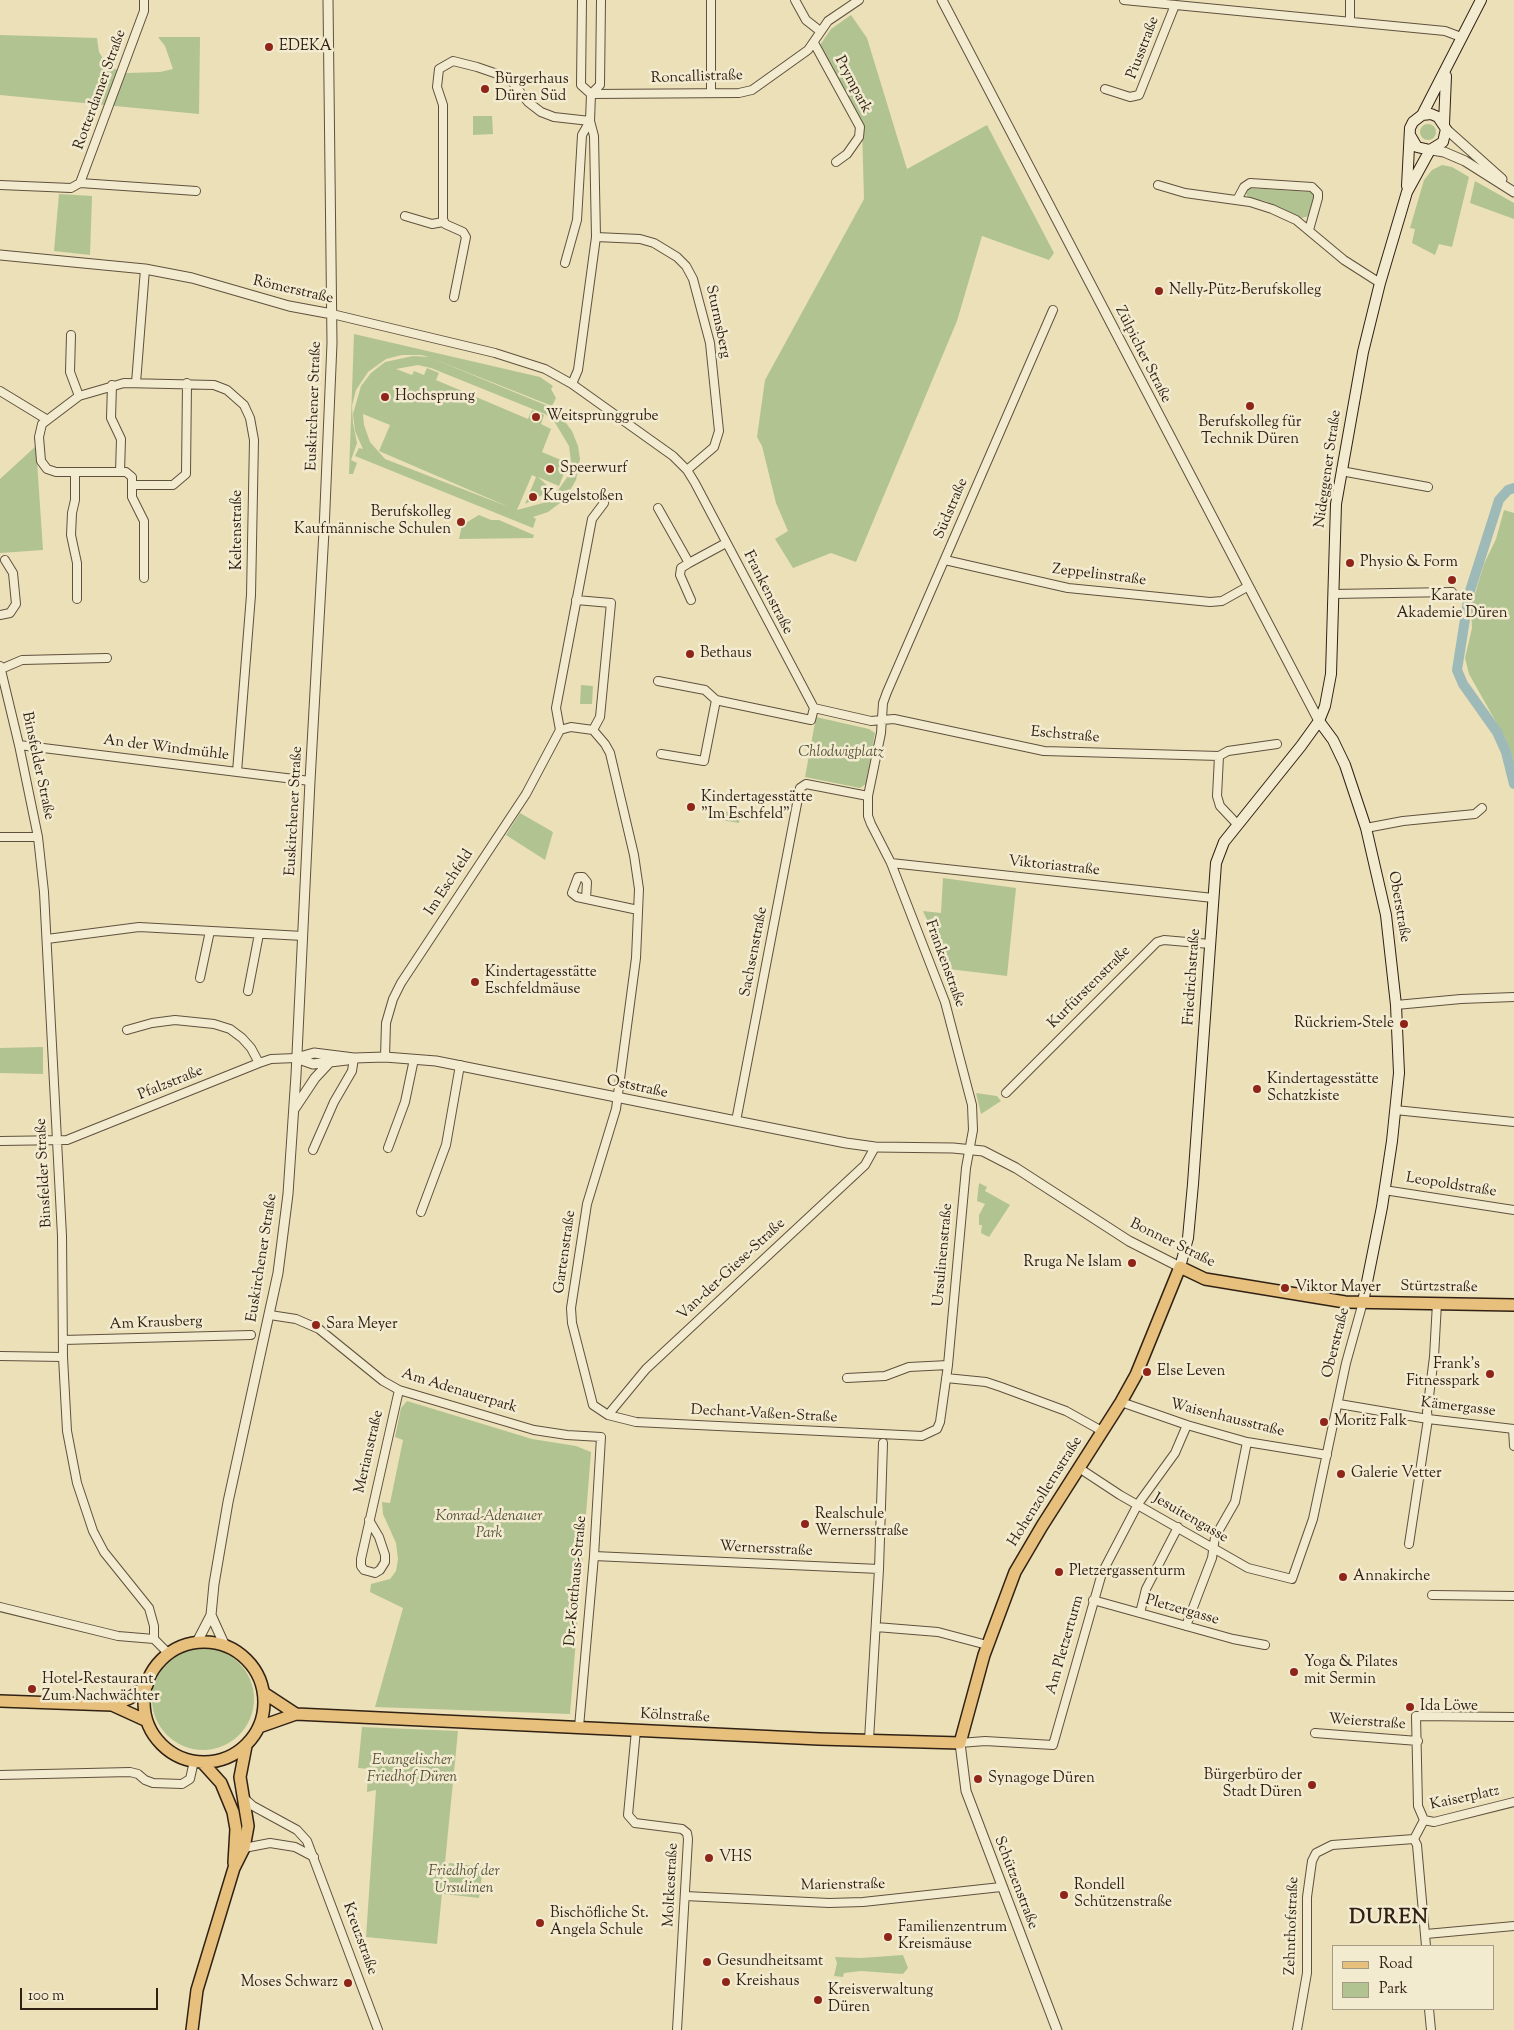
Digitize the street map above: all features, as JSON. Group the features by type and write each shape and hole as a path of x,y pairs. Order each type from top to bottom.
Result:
{"main road":[{"path":"1446,70 1443,142 1431,150 1417,147 1410,135 1413,122 1422,115 1481,0"},
{"path":"1422,115 1431,114 1438,117 1445,126"},
{"name":"Nideggener Straße","path":"1407,192 1410,135"},
{"name":"Nideggener Straße","path":"1318,721 1330,687 1334,524 1341,471 1363,352 1380,282 1407,192 1431,150"},
{"name":"Friedrichstraße","path":"1180,1267 1188,1238 1193,1184 1218,851 1318,721"},
{"name":"Oberstraße","path":"1318,721 1333,740 1345,766 1366,828 1386,916 1396,1005 1399,1073 1395,1110 1384,1190 1363,1302"},
{"name":"Bonner Straße","path":"1180,1267 1205,1279 1345,1302 1363,1302"},
{"name":"Hohenzollernstraße","path":"960,1743 987,1645 1015,1572 1122,1402 1136,1375 1180,1267"},
{"name":"Stürtzstraße","path":"1363,1302 1514,1305"},
{"path":"197,1642 225,1646 239,1653 251,1664 260,1678 264,1693 264,1710 259,1727 246,1746 231,1756 216,1762 198,1762 178,1756 163,1746 153,1734 147,1721 144,1710 147,1685 152,1673 169,1654 181,1646 197,1642"},
{"path":"112,1705 130,1698 147,1685"},
{"path":"264,1693 296,1714"},
{"path":"0,1701 112,1705 147,1721"},
{"name":"Kölnstraße","path":"259,1727 296,1714 960,1743"},
{"path":"192,2030 197,1990 234,1868 244,1848 248,1826 240,1777 246,1746"},
{"path":"198,1762 221,1783 233,1812 236,1829 234,1868"}],"street":[{"name":"Rotterdamer Straße","path":"78,185 144,11 144,0"},
{"name":"Euskirchener Straße","path":"197,1642 211,1615 221,1540 270,1315 285,1228 303,936 324,531 332,314 328,0"},
{"path":"582,0 581,85 591,94"},
{"path":"572,384 578,370 596,237 594,136 590,122 591,94 600,86 601,0"},
{"path":"711,0 711,93"},
{"path":"795,0 806,20 820,31"},
{"name":"Roncallistraße","path":"591,94 739,93 752,90 804,53 814,43 820,31 836,14 859,0"},
{"name":"Zülpicher Straße","path":"942,0 1318,721"},
{"name":"Piusstraße","path":"1124,0 1175,5 1210,3 1445,31 1461,37"},
{"path":"1350,0 1350,21"},
{"name":"Piusstraße","path":"1105,89 1130,97 1139,95 1175,5"},
{"name":"Prympark","path":"814,43 860,127 859,137 847,154 836,162"},
{"path":"443,222 443,105 437,81 439,69 444,64 457,61 509,78 528,102 540,112 554,117 590,122"},
{"path":"565,263 577,220 582,135 590,122"},
{"path":"1445,126 1514,191"},
{"path":"1431,150 1444,152 1465,161 1514,191"},
{"path":"1237,200 1244,187 1250,183 1312,187 1318,193 1318,198 1309,230"},
{"path":"0,185 78,185 196,191"},
{"path":"1158,185 1201,196 1237,200 1272,209 1296,220 1359,271 1380,282"},
{"path":"405,216 432,224 443,222 465,233 466,237 454,297"},
{"name":"Sturmsberg","path":"596,237 640,239 654,243 678,257 686,266 693,279 710,344 719,432 714,447 687,470"},
{"name":"Römerstraße","path":"0,255 145,269 192,278 289,306 332,314 495,353 545,369 572,384"},
{"path":"136,383 145,269"},
{"name":"Südstraße","path":"880,720 887,692 1053,310"},
{"path":"71,335 70,372 79,396"},
{"name":"Keltenstraße","path":"46,419 79,396 112,385 136,383 214,385 235,395 244,404 253,429 251,595 237,772"},
{"path":"132,484 173,485 186,474 187,383"},
{"name":"Frankenstraße","path":"572,384 651,439 687,470 814,708"},
{"path":"112,385 111,418 121,439 120,472"},
{"path":"0,391 46,419 42,424 39,437 43,467 56,472 126,472 132,477 132,497 144,520 144,578"},
{"path":"1341,471 1428,487"},
{"path":"75,472 75,500 72,513 71,536 77,563 77,599"},
{"path":"604,503 592,519 556,708 560,730 571,727 592,730 605,744 614,770 634,855 639,889 636,958 617,1098"},
{"path":"658,508 689,563 681,568 680,575 691,600"},
{"name":"Frankenstraße","path":"689,563 726,543"},
{"path":"0,614 10,613 16,604 13,573 6,560"},
{"name":"Zeppelinstraße","path":"945,560 1068,588 1210,602 1222,601 1247,587"},
{"path":"1333,594 1452,592"},
{"path":"576,600 608,602 611,607 600,717 592,730"},
{"path":"1,667 22,660 40,658 107,658"},
{"name":"Binsfelder Straße","path":"1,667 38,837 47,939 62,1236 63,1357 67,1431 77,1483 93,1531 104,1552 149,1608 154,1639"},
{"path":"658,681 705,690 716,700 811,720 814,708 871,721 880,720 881,733 868,796"},
{"path":"661,754 704,761 716,700"},
{"name":"Eschstraße","path":"880,720 894,719 1059,753 1220,756 1228,751 1277,744"},
{"name":"Im Eschfeld","path":"385,1057 386,1022 393,999 534,781 560,730"},
{"name":"An der Windmühle","path":"19,745 310,781"},
{"path":"1220,756 1217,796 1220,806 1237,824"},
{"name":"Sachsenstraße","path":"736,1121 800,788 806,784 868,796"},
{"name":"Frankenstraße","path":"868,796 868,816 891,863 945,1002 970,1089 974,1118 970,1148"},
{"path":"1366,828 1402,821 1475,814 1482,808"},
{"path":"0,837 38,837"},
{"name":"Viktoriastraße","path":"891,863 1213,898"},
{"path":"586,899 638,910"},
{"path":"47,939 139,927 303,936"},
{"path":"200,978 210,931"},
{"path":"248,991 259,934"},
{"name":"Kurfürstenstraße","path":"1006,1092 1157,942 1164,940 1210,944"},
{"path":"1396,1005 1514,997"},
{"path":"127,1030 152,1023 175,1020 214,1024 230,1029 242,1038 251,1048 259,1063"},
{"name":"Oststraße","path":"296,1058 314,1053 354,1058 414,1058 460,1065 617,1098 875,1147 970,1148"},
{"name":"Oststraße","path":"296,1058 312,1064 354,1058"},
{"name":"Pfalzstraße","path":"0,1141 57,1142 67,1140 259,1063 296,1058"},
{"path":"314,1150 334,1102 352,1071 354,1058"},
{"path":"388,1148 405,1102 414,1058"},
{"path":"293,1110 315,1078 329,1063"},
{"path":"421,1212 446,1145 460,1065"},
{"name":"Gartenstraße","path":"599,1410 590,1398 572,1323 571,1308 587,1204 616,1109 617,1098"},
{"path":"1395,1110 1514,1122"},
{"name":"Van-der-Giese-Straße","path":"608,1415 646,1369 865,1165 875,1147"},
{"name":"Bonner Straße","path":"970,1148 990,1154 1129,1241 1180,1267"},
{"name":"Ursulinenstraße","path":"930,1434 937,1429 940,1422 948,1365 970,1148"},
{"name":"Leopoldstraße","path":"1384,1190 1514,1210"},
{"name":"Oberstraße","path":"1292,1579 1308,1537 1339,1404 1346,1363 1363,1302"},
{"path":"1409,1544 1428,1419 1427,1412 1434,1357 1437,1303"},
{"name":"Am Adenauerpark","path":"270,1315 296,1319 319,1329 383,1381 398,1390 534,1430 567,1435 601,1437"},
{"name":"Am Krausberg","path":"63,1340 251,1335"},
{"path":"0,1356 63,1357"},
{"path":"847,1378 885,1376 909,1367 948,1365"},
{"path":"946,1378 986,1382 1066,1411 1102,1431"},
{"name":"Merianstraße","path":"370,1520 379,1537 385,1555 385,1562 380,1570 375,1573 370,1573 361,1566 370,1520 398,1390"},
{"name":"Waisenhausstraße","path":"1122,1402 1187,1425 1248,1442 1327,1455"},
{"name":"Kämergasse","path":"1339,1404 1428,1419 1514,1429"},
{"name":"Dechant-Vaßen-Straße","path":"599,1410 608,1415 636,1422 922,1436 930,1434"},
{"name":"Am Pletzerturm","path":"1053,1745 1093,1600 1105,1565 1138,1504 1175,1453 1187,1425"},
{"path":"1514,1429 1514,1446"},
{"name":"Dr.-Kotthaus-Straße","path":"579,1727 594,1556 601,1437"},
{"path":"1186,1626 1213,1549 1214,1537 1235,1502 1248,1442"},
{"path":"869,1740 884,1443"},
{"name":"Jesuitengasse","path":"1079,1468 1248,1568 1292,1579"},
{"path":"1140,1613 1146,1589 1178,1527"},
{"name":"Wernersstraße","path":"594,1556 879,1569"},
{"path":"1432,1595 1514,1596"},
{"name":"Pletzergasse","path":"1093,1600 1234,1639 1265,1645"},
{"path":"0,1607 118,1636 154,1639 169,1654"},
{"path":"211,1615 225,1646"},
{"path":"876,1627 938,1632 987,1645"},
{"name":"Weierstraße","path":"1315,1733 1418,1741 1416,1716 1514,1717"},
{"name":"Moltkestraße","path":"636,1730 628,1815 635,1824 682,1829 687,1833 677,2030"},
{"name":"Kölnstraße","path":"960,1743 985,1741 1053,1745"},
{"path":"1418,1741 1418,1806 1424,1820"},
{"name":"Schützenstraße","path":"960,1743 966,1791 1056,2030"},
{"path":"0,1774 126,1772 138,1774 153,1783 182,1784 190,1780 198,1762"},
{"name":"Kreuzstraße","path":"244,1798 253,1806 297,1830 307,1840 378,2030"},
{"name":"Kaiserplatz","path":"1414,1839 1424,1820 1434,1822 1514,1802"},
{"path":"1414,1839 1417,1845 1426,1945"},
{"name":"Zehnthofstraße","path":"1297,2030 1307,1973 1309,1869 1316,1853 1332,1845 1414,1839"},
{"path":"244,1848 270,1843 295,1847 314,1857"},
{"name":"Marienstraße","path":"685,1896 829,1903 863,1902 1001,1886"},
{"path":"1426,1934 1514,1926"},
{"path":"1429,2010 1431,2030"}],"green space":[{"path":"851,15 867,38 907,169 987,125 1054,253 1049,260 982,236 957,321 856,562 831,553 793,568 775,539 788,531 776,503 762,446 757,437 765,380 864,199 862,128 818,48 831,29"},
{"path":"0,35 97,38 99,52 104,60 115,69 127,73 160,72 173,69 165,46 158,37 200,37 199,114 0,95"},
{"path":"473,116 492,116 493,134 473,135"},
{"path":"1428,124 1434,126 1436,132 1434,138 1428,140 1422,138 1420,132 1422,126"},
{"path":"1442,165 1452,167 1469,177 1452,247 1439,244 1435,255 1412,243 1415,229 1410,228 1424,180 1432,170"},
{"path":"1475,181 1514,203 1514,219 1470,203"},
{"path":"1250,188 1312,192 1315,199 1310,216 1301,218 1265,201 1248,198 1245,191"},
{"path":"59,194 92,196 90,255 54,251"},
{"path":"354,334 540,377 553,386 551,389 556,398 552,406 431,358 548,406 560,415 572,431 578,446 580,459 576,480 564,500 548,512 533,517 536,519 533,528 355,456 359,448 363,449 355,431 353,414 361,386 371,373 385,362 413,356 429,357 402,355 386,359 368,372 356,390 352,406 353,423 357,443 351,460 357,463 353,474 349,474","holes":["418,365 431,368 545,414 554,421 569,446 571,462 568,476 554,496 543,503 517,510 532,475 536,477 525,504 552,490 538,477 559,486 568,463 542,452 551,429 541,424 544,415 532,410 528,419 436,380 439,373 427,368 424,375 414,371 412,375 396,369","363,414 390,425 379,451 509,507 385,459 370,442 364,425"]},
{"path":"36,446 43,550 0,553 0,479"},
{"path":"1504,510 1514,513 1514,771 1512,756 1505,738 1469,674 1465,658 1472,628 1471,607 1484,564 1496,539"},
{"path":"479,515 491,520 499,520 534,535 533,538 459,539 462,525"},
{"path":"581,685 593,686 592,704 580,704"},
{"name":"Chlodwigplatz","path":"816,717 869,729 875,733 866,784 860,788 805,777"},
{"path":"716,810 741,814 739,823 715,819"},
{"path":"520,813 553,832 545,860 506,835"},
{"path":"943,878 1016,888 1007,976 949,969 923,911 941,913"},
{"path":"43,1047 43,1074 0,1073 0,1048"},
{"path":"976,1093 997,1096 1001,1101 981,1114"},
{"path":"979,1183 987,1187 985,1191 1010,1205 989,1237 981,1233 982,1225 979,1225 979,1215 985,1204 977,1201"},
{"name":"Konrad-Adenauer Park","path":"407,1401 532,1439 576,1446 591,1452 570,1714 375,1707 403,1608 370,1592 371,1584 390,1579 396,1571 398,1559 396,1543 383,1514 382,1502 390,1503 403,1440 395,1437 401,1408"},
{"path":"203,1648 222,1652 239,1663 250,1680 254,1699 250,1718 239,1735 222,1746 203,1750 184,1746 167,1735 156,1718 152,1699 156,1680 167,1663 184,1652"},
{"name":"Evangelischer Friedhof Düren","path":"362,1727 458,1731 437,1944 366,1937 376,1790 367,1792 368,1769 358,1768"},
{"name":"Friedhof der Ursulinen","path":"449,1863 483,1867 479,1898 444,1894"},
{"path":"903,1955 908,1968 903,1974 861,1971 844,1973 843,1977 834,1976 837,1963 835,1957 861,1958"}],"waterway":[{"path":"1514,488 1508,490 1499,500 1469,594 1457,670 1463,684 1497,732 1506,752 1514,784"}],"place":[{"name":"EDEKA","path":"269,47"},
{"name":"Bürgerhaus Düren Süd","path":"485,89"},
{"name":"Nelly-Pütz-Berufskolleg","path":"1159,291"},
{"name":"Hochsprung","path":"385,397"},
{"name":"Berufskolleg für Technik Düren","path":"1250,406"},
{"name":"Weitsprunggrube","path":"536,417"},
{"name":"Speerwurf","path":"550,469"},
{"name":"Kugelstoßen","path":"533,497"},
{"name":"Berufskolleg Kaufmännische Schulen","path":"461,522"},
{"name":"Physio & Form","path":"1350,563"},
{"name":"Karate Akademie Düren","path":"1452,580"},
{"name":"Bethaus","path":"690,654"},
{"name":"Kindertagesstätte \"Im Eschfeld\"","path":"691,807"},
{"name":"Kindertagesstätte Eschfeldmäuse","path":"475,982"},
{"name":"Rückriem-Stele","path":"1404,1024"},
{"name":"Kindertagesstätte Schatzkiste","path":"1257,1089"},
{"name":"Rruga Ne Islam","path":"1132,1263"},
{"name":"Viktor Mayer","path":"1285,1288"},
{"name":"Sara Meyer","path":"316,1325"},
{"name":"Else Leven","path":"1147,1372"},
{"name":"Frank’s Fitnesspark","path":"1490,1374"},
{"name":"Moritz Falk","path":"1324,1422"},
{"name":"Galerie Vetter","path":"1341,1474"},
{"name":"Realschule Wernersstraße","path":"805,1524"},
{"name":"Pletzergassenturm","path":"1059,1572"},
{"name":"Annakirche","path":"1343,1577"},
{"name":"Yoga & Pilates mit Sermin","path":"1294,1672"},
{"name":"Hotel-Restaurant Zum Nachwächter","path":"32,1689"},
{"name":"Ida Löwe","path":"1410,1707"},
{"name":"Synagoge Düren","path":"978,1779"},
{"name":"Bürgerbüro der Stadt Düren","path":"1312,1785"},
{"name":"VHS","path":"709,1858"},
{"name":"Rondell Schützenstraße","path":"1064,1895"},
{"name":"Bischöfliche St. Angela Schule","path":"540,1923"},
{"name":"Familienzentrum Kreismäuse","path":"888,1937"},
{"name":"Gesundheitsamt","path":"707,1962"},
{"name":"Kreishaus","path":"726,1982"},
{"name":"Moses Schwarz","path":"348,1983"},
{"name":"Kreisverwaltung Düren","path":"818,2000"}],"district":[{"name":"DUREN","path":"1389,1920"}]}
